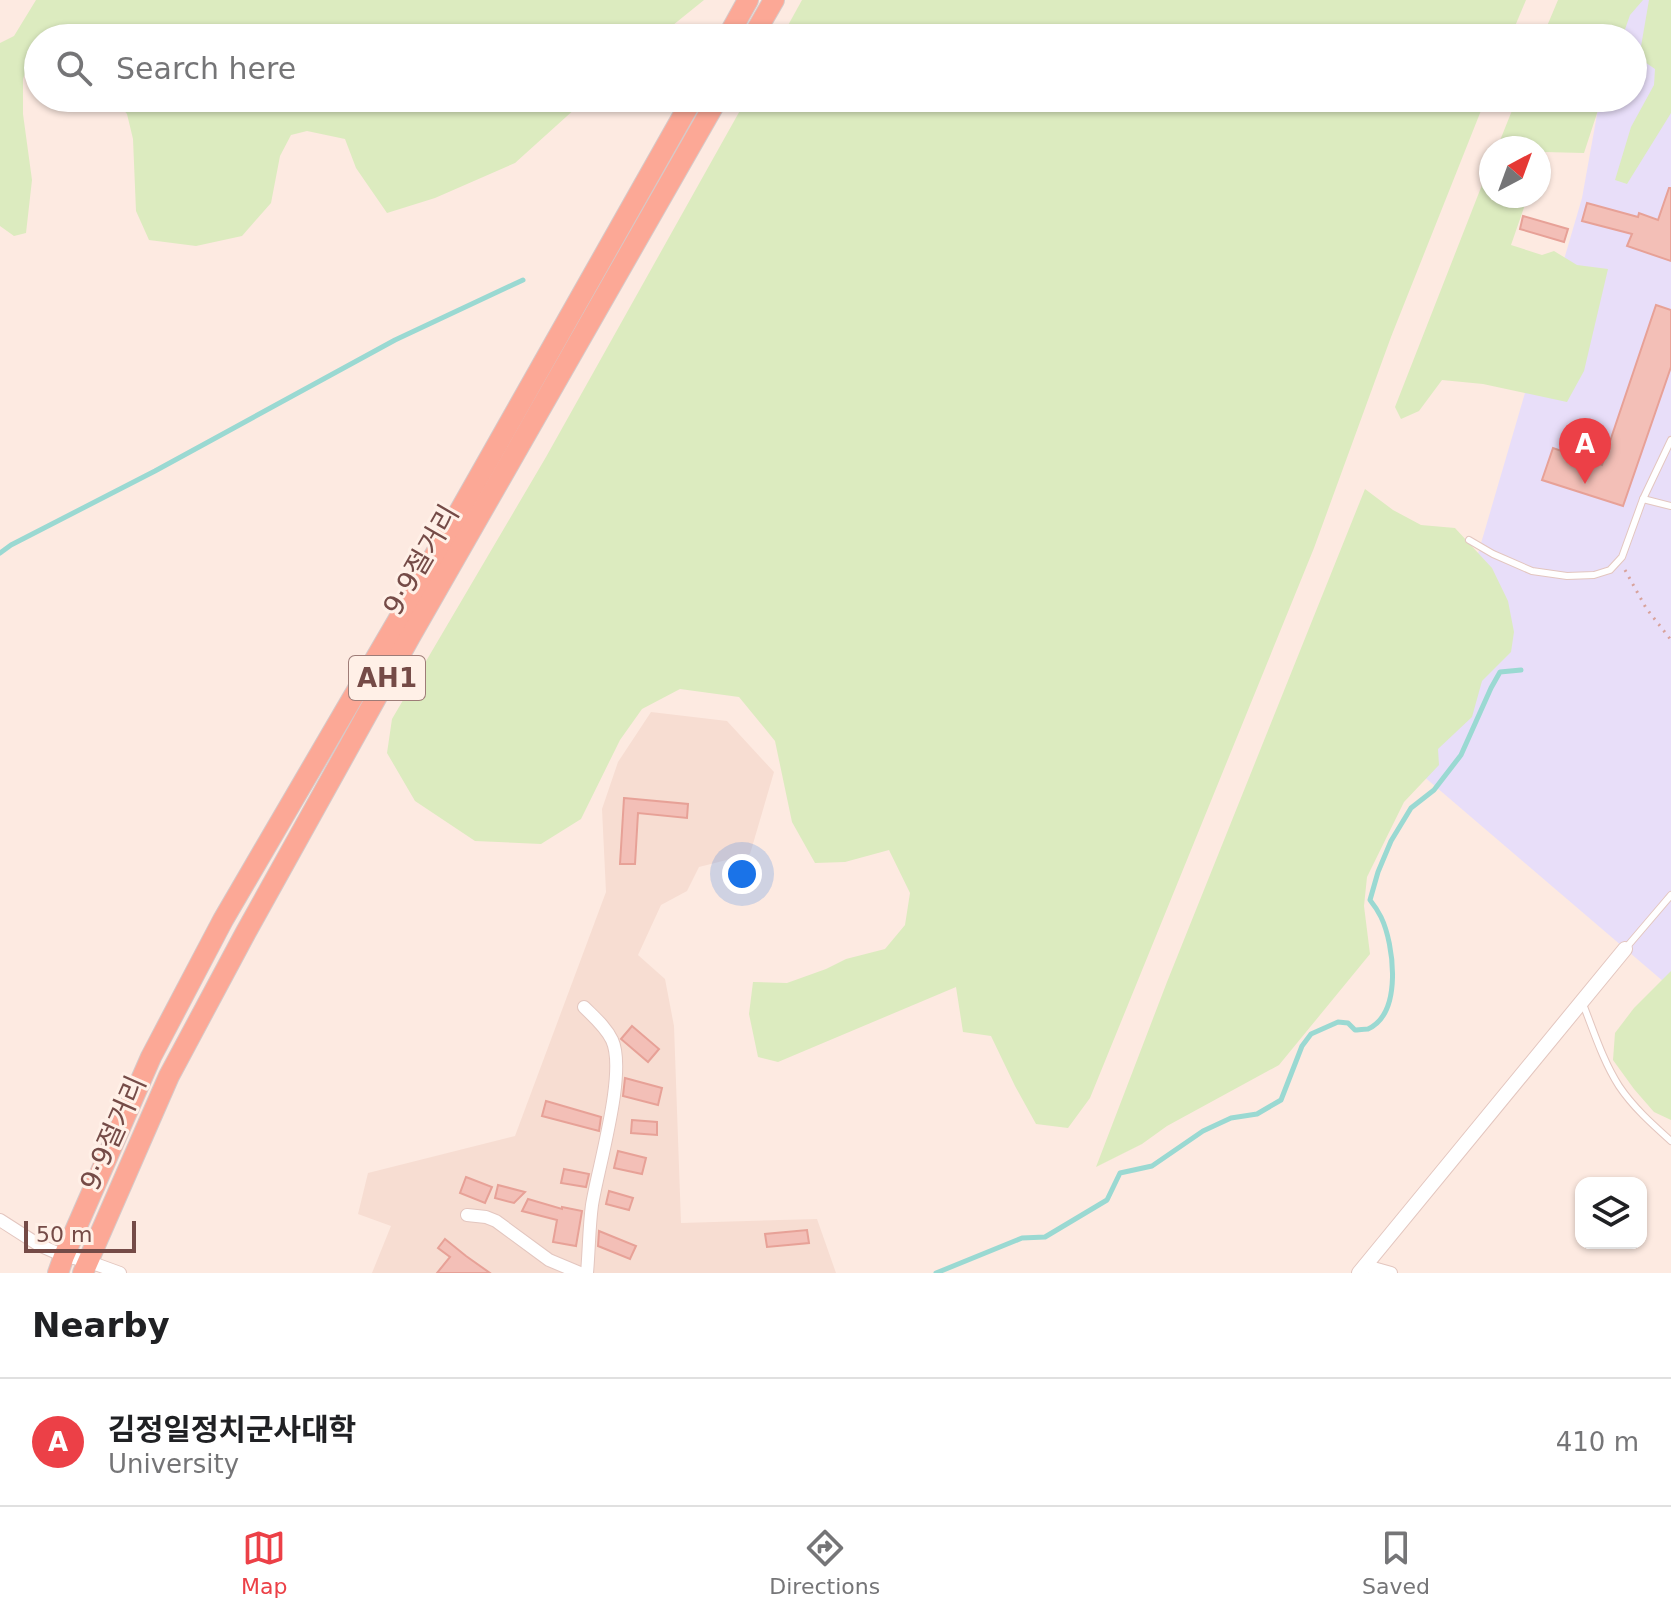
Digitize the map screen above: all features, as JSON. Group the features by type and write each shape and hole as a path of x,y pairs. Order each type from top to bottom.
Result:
{"highway":[{"path":"735,24 748,0"},
{"path":"760,24 774,0"},
{"name":"9·9절거리","path":"61,1264 151,1057 223,920 398,620 685,112"},
{"name":"9·9절거리","path":"85,1267 169,1076 246,932 417,623 710,112"}],"street":[{"path":"1363,1270 1625,949"},
{"path":"584,1007 613,1041 617,1059 614,1099 592,1206 587,1273"},
{"path":"467,1215 496,1221 552,1262 580,1273"},
{"path":"0,1220 39,1245 61,1264 120,1273"},
{"path":"542,1273 552,1262"},
{"path":"1363,1270 1391,1273"}],"lane":[{"path":"1469,540 1532,571 1567,576 1594,575 1610,570 1622,557 1643,499 1671,440"},
{"path":"1643,499 1671,506"},
{"path":"1625,949 1671,895"},
{"path":"1582,1001 1601,1052 1619,1085 1644,1116 1671,1141"}],"path":[{"path":"1622,557 1631,583 1671,640"}],"shaded area":[{"path":"1617,0 1671,0 1671,988 1415,769 1582,198 1597,112 1647,112 1647,24 1613,24"},
{"path":"651,712 727,721 774,772 750,854 699,867 687,891 661,905 638,955 665,979 674,1026 681,1223 817,1219 836,1273 372,1273 391,1226 358,1214 368,1173 515,1136 606,892 602,809 618,762"}],"green space":[{"path":"36,0 704,0 674,24 24,24 23,114 32,180 26,233 14,236 0,226 0,43 14,36"},
{"path":"802,0 1526,0 1516,24 789,24"},
{"path":"1558,0 1643,0 1630,15 1627,24 1548,24"},
{"path":"1649,0 1671,0 1671,113 1627,184 1615,180 1631,127 1639,112 1647,112 1647,98 1654,85 1655,69 1647,64 1645,24"},
{"path":"125,112 571,112 515,163 435,198 387,213 356,168 345,139 307,131 291,135 280,156 271,203 242,236 196,246 149,240 136,211 133,139"},
{"path":"739,112 1480,112 1391,337 1314,548 1090,1098 1068,1128 1036,1124 991,1036 963,1032 956,987 778,1062 758,1057 749,1014 753,982 787,983 846,959 885,949 905,925 910,893 889,850 845,862 815,863 792,822 775,741 739,697 680,689 642,709 620,740 581,819 541,844 475,841 415,801 387,753 392,719 546,457"},
{"path":"1511,112 1597,112 1584,153 1551,152 1551,136 1502,136"},
{"path":"1479,193 1479,208 1524,208 1511,245 1542,255 1554,251 1577,265 1608,269 1584,371 1567,402 1483,384 1442,380 1419,411 1401,419 1395,407"},
{"path":"1365,489 1393,510 1421,525 1455,528 1492,568 1508,601 1514,632 1511,652 1482,681 1472,717 1438,749 1439,765 1404,802 1367,877 1364,906 1370,954 1279,1065 1096,1167 1167,982"},
{"path":"1671,971 1671,1120 1654,1112 1613,1060 1615,1033 1634,1008"}],"building":[{"path":"1669,188 1671,261 1627,246 1632,234 1582,221 1587,203 1658,220"},
{"path":"1523,216 1568,229 1564,242 1520,229"},
{"path":"1656,305 1671,310 1671,367 1623,506 1542,480 1553,448 1602,465"},
{"path":"624,798 688,804 687,818 638,813 635,864 620,864"},
{"path":"632,1026 659,1049 648,1062 621,1039"},
{"path":"625,1078 662,1088 658,1105 623,1096"},
{"path":"546,1101 601,1117 599,1131 542,1116"},
{"path":"632,1120 657,1122 657,1135 631,1133"},
{"path":"618,1151 646,1158 642,1174 614,1168"},
{"path":"564,1169 589,1174 586,1187 561,1183"},
{"path":"466,1177 492,1187 485,1203 460,1193"},
{"path":"498,1185 525,1192 514,1203 495,1198"},
{"path":"609,1191 633,1198 629,1210 606,1204"},
{"path":"528,1199 582,1211 576,1246 553,1242 557,1220 522,1211"},
{"path":"807,1230 809,1243 767,1247 765,1234"},
{"path":"599,1231 636,1246 630,1259 598,1246"},
{"path":"445,1239 490,1273 437,1273 450,1257 438,1248"}],"waterway":[{"path":"0,553 395,340 523,280"},
{"path":"936,1273 1022,1238 1045,1237 1107,1200 1120,1173 1152,1166 1203,1131 1231,1118 1257,1114 1281,1100 1302,1046 1311,1034 1338,1022 1348,1023 1355,1030 1368,1029 1379,1021 1387,1009 1391,994 1392,960 1386,929 1370,900 1378,872 1391,841 1411,808 1434,790 1461,755 1500,672 1521,670"}],"place":[{"name":"김정일정치군사대학","path":"1585,484"}]}
